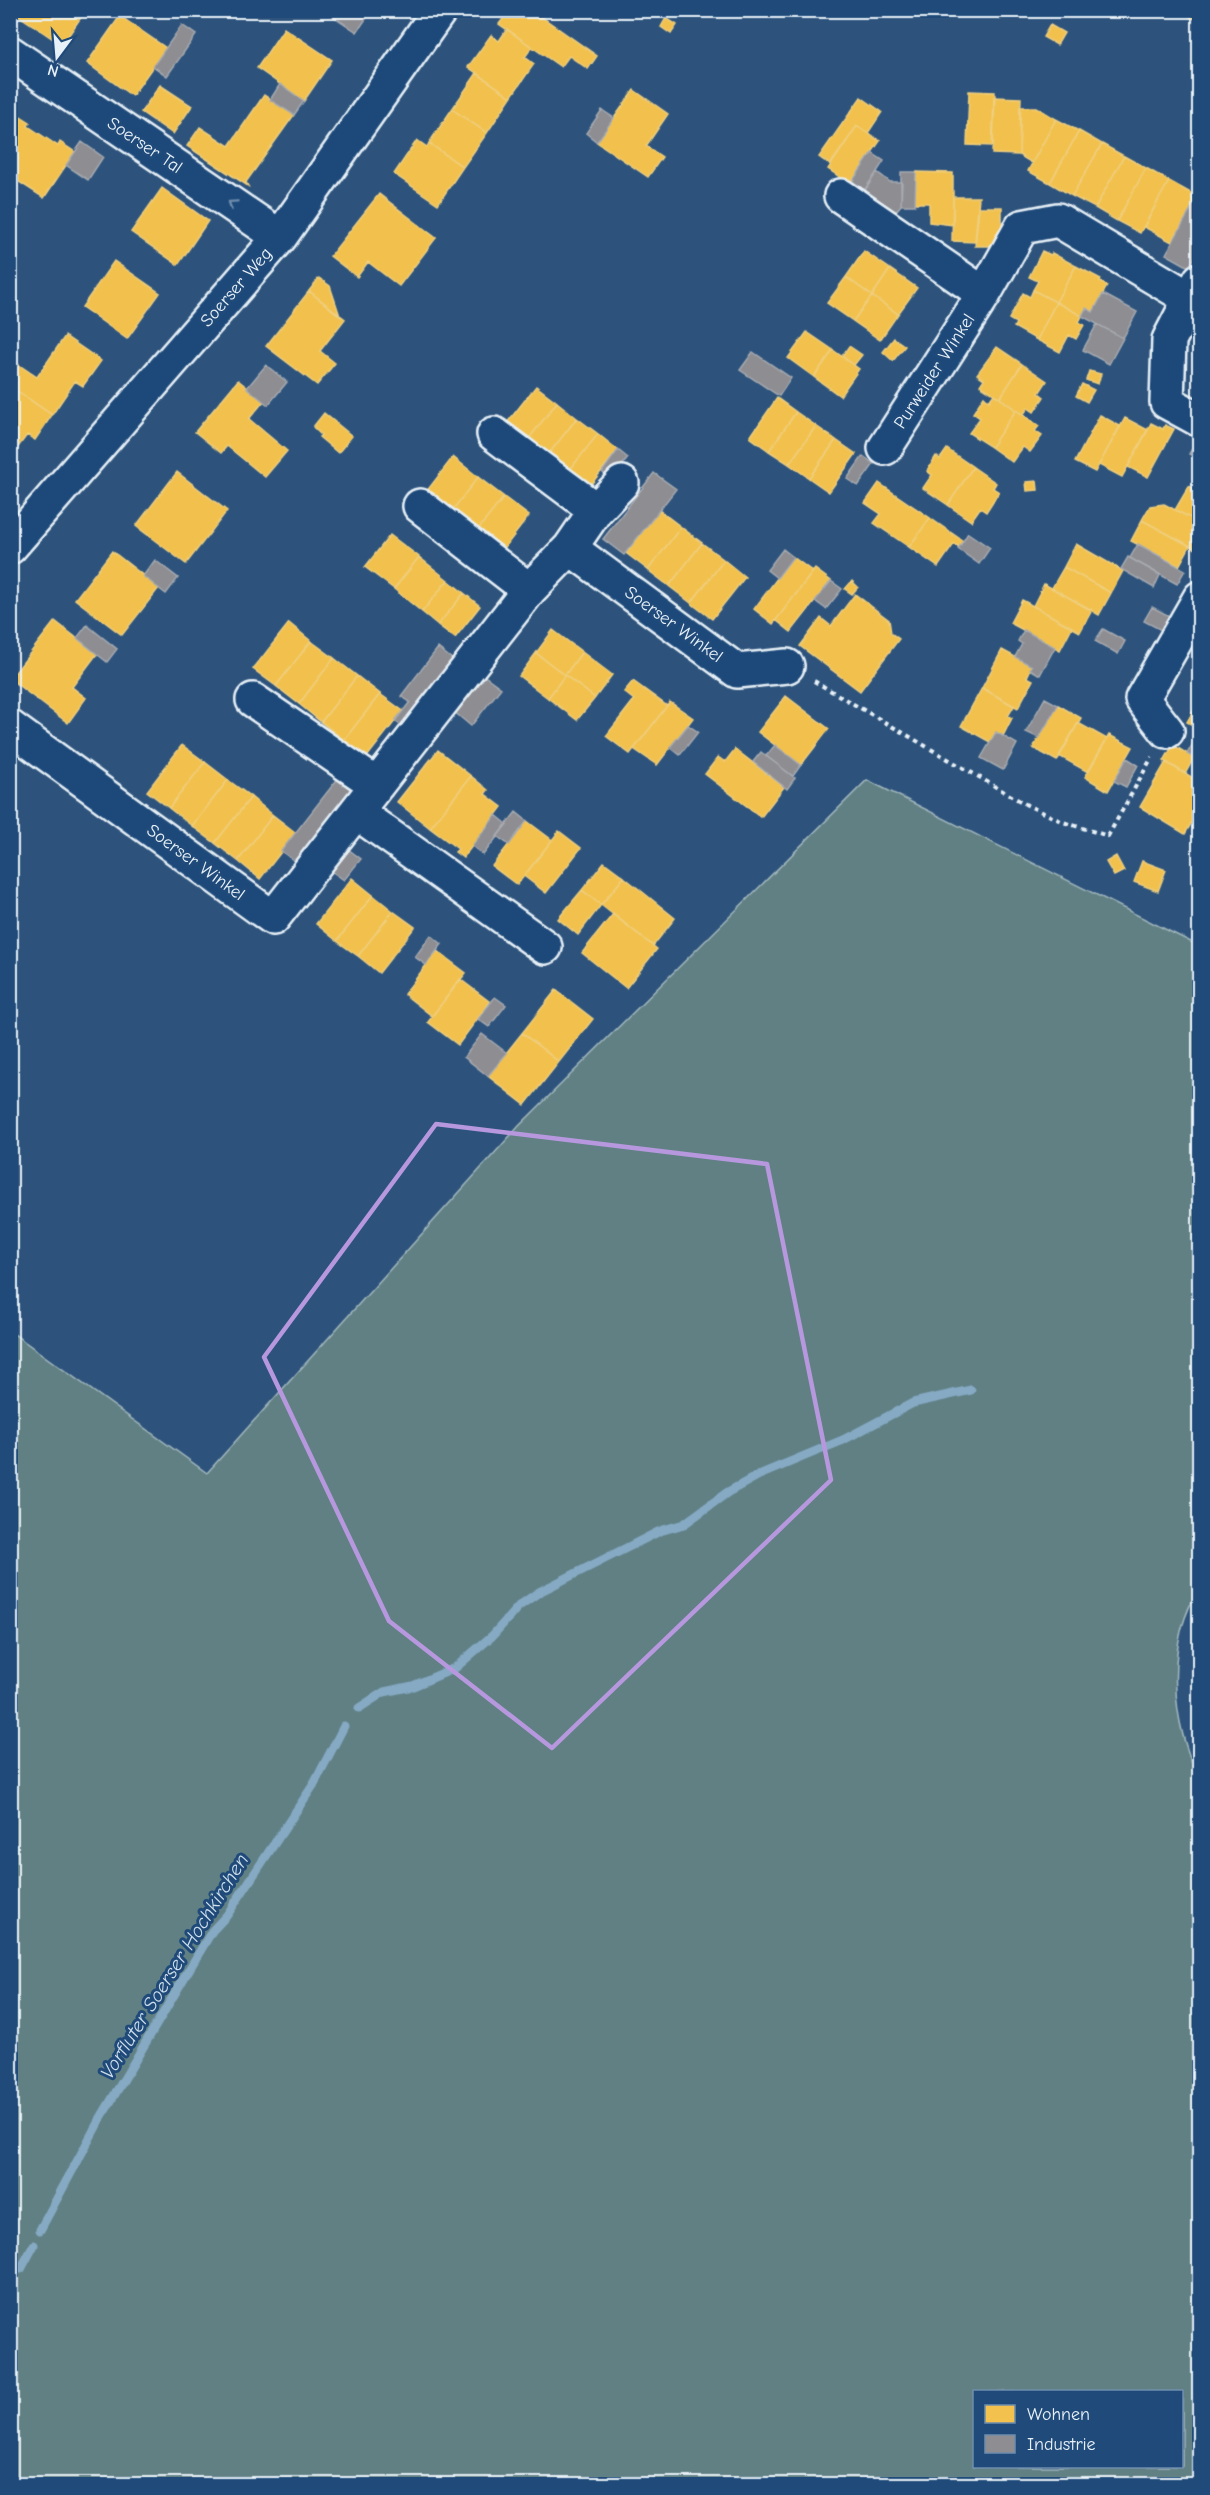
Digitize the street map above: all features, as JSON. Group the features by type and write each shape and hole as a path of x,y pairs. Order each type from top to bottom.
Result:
{"street":[{"name":"Soerser Weg","path":"10,547 280,237 440,10"},
{"name":"Soerser Tal","path":"10,53 280,237"},
{"name":"Purweider Winkel","path":"841,196 984,294"},
{"name":"Purweider Winkel","path":"885,448 984,294 1022,227 1058,220 1194,289 1169,340 1167,402 1200,420"},
{"path":"494,434 596,510"},
{"name":"Soerser Winkel","path":"10,727 273,918 529,590 570,548 596,510 622,483"},
{"path":"420,506 529,590"},
{"name":"Soerser Winkel","path":"570,548 737,671 787,666"},
{"path":"1167,731 1142,699 1200,597"},
{"path":"253,700 377,785"},
{"path":"356,812 545,947"}],"path":[{"path":"787,666 999,791 1063,822 1108,836 1167,731"}],"highlighted area":[{"path":"436,1124 767,1164 831,1480 552,1748 389,1621 264,1357"}],"green space":[{"path":"867,780 1199,946 1200,1587 1188,1610 1180,1634 1176,1659 1176,1684 1183,1735 1200,1782 1199,2484 11,2484 10,2320 17,2289 10,2283 11,1332 207,1473 519,1126"}],"building: Wohnen":[{"path":"16,10 86,10 62,45 15,13"},
{"path":"502,10 532,10 597,56 588,69 569,56 561,67 499,24 503,19 498,16"},
{"path":"986,10 1006,10 1001,19"},
{"path":"1178,10 1200,10 1200,22"},
{"path":"120,16 166,48 132,96 87,63"},
{"path":"666,18 677,25 671,34 661,27"},
{"path":"1050,25 1064,33 1057,45 1043,37"},
{"path":"284,28 332,60 304,101 257,68"},
{"path":"507,29 532,47 525,57 534,64 511,97 468,67 491,35 499,41"},
{"path":"477,73 511,97 487,133 452,109"},
{"path":"160,85 192,106 173,134 141,112"},
{"path":"634,90 668,114 646,146 662,157 648,177 597,142"},
{"path":"969,91 995,92 993,146 967,145"},
{"path":"264,95 294,115 246,182 248,186 187,146 200,127 229,146"},
{"path":"861,97 882,112 868,133 857,126 830,165 819,157"},
{"path":"994,97 1021,98 1019,155 992,154"},
{"path":"1020,107 1036,107 1056,119 1032,163 1019,155"},
{"path":"452,109 487,133 463,167 429,143"},
{"path":"14,112 30,122 28,126 58,146 60,142 75,152 44,198 10,176 10,117"},
{"path":"1056,119 1079,131 1050,183 1028,171"},
{"path":"857,126 880,141 850,184 828,169"},
{"path":"1079,131 1102,144 1072,196 1050,183"},
{"path":"417,140 427,147 429,143 463,167 438,204 394,174"},
{"path":"1102,144 1124,156 1095,208 1072,196"},
{"path":"1124,156 1146,168 1117,221 1095,208"},
{"path":"1146,168 1169,181 1140,233 1117,221"},
{"path":"916,172 953,173 953,225 929,222 929,203 915,203"},
{"path":"1169,181 1198,197 1172,242 1144,227"},
{"path":"162,188 208,221 178,265 131,232"},
{"path":"379,194 436,238 399,286 368,262 357,277 330,256"},
{"path":"953,197 979,197 975,242 952,241"},
{"path":"979,207 1002,207 1002,238 994,238 994,246 975,246"},
{"path":"864,251 890,269 872,296 846,277"},
{"path":"1042,251 1051,255 1052,253 1076,266 1056,302 1033,290 1038,281 1029,277"},
{"path":"114,261 160,293 127,339 82,307"},
{"path":"1076,266 1101,279 1100,282 1107,286 1093,312 1086,308 1082,316 1056,302"},
{"path":"890,269 917,288 898,314 872,296"},
{"path":"846,277 872,296 853,321 827,303"},
{"path":"319,278 330,286 340,316 309,291"},
{"path":"1033,290 1056,302 1037,340 1014,327 1016,323 1009,319 1023,293 1030,297"},
{"path":"309,291 345,319 320,351 335,363 317,385 266,346"},
{"path":"872,296 898,314 880,340 853,321"},
{"path":"1056,302 1082,316 1079,322 1084,325 1076,339 1069,335 1060,352 1037,340"},
{"path":"807,332 833,350 814,377 788,358"},
{"path":"65,336 101,361 83,386 75,381 52,415 10,386 10,359 37,377"},
{"path":"894,338 905,346 893,361 883,352"},
{"path":"849,346 862,355 854,365 842,356"},
{"path":"997,347 1022,364 1000,398 980,385 984,379 977,374"},
{"path":"833,350 859,369 840,396 814,377"},
{"path":"1022,364 1047,381 1039,393 1044,397 1034,412 1028,408 1023,415 1000,398"},
{"path":"1089,371 1101,374 1098,384 1086,380"},
{"path":"238,380 264,401 249,419 287,451 265,477 227,446 221,453 195,432"},
{"path":"1082,384 1094,390 1087,402 1076,396"},
{"path":"536,386 557,402 524,445 503,428"},
{"path":"16,390 52,415 35,440 27,435 10,458 10,398"},
{"path":"994,394 1016,410 991,447 969,433 980,418 973,413 984,396 989,401"},
{"path":"777,398 796,412 769,451 750,437"},
{"path":"557,402 577,418 544,460 524,445"},
{"path":"1016,410 1039,426 1035,431 1042,436 1030,452 1023,447 1012,462 991,447"},
{"path":"796,412 816,426 789,464 769,451"},
{"path":"324,413 352,436 338,453 319,437 321,435 313,427"},
{"path":"1100,415 1120,426 1095,472 1075,462"},
{"path":"577,418 598,434 565,476 544,460"},
{"path":"1125,418 1148,430 1122,477 1099,465"},
{"path":"1151,423 1163,429 1165,425 1174,429 1148,477 1128,467"},
{"path":"816,426 836,440 809,478 789,464"},
{"path":"598,434 618,450 585,492 565,476"},
{"path":"836,440 856,454 829,492 809,478"},
{"path":"947,449 973,467 948,505 923,488 932,475 927,471 936,456 940,459"},
{"path":"453,457 478,477 451,512 426,492"},
{"path":"973,467 996,483 993,488 999,492 986,512 980,508 971,521 948,505"},
{"path":"177,472 227,511 186,564 136,526"},
{"path":"478,477 504,497 477,531 451,512"},
{"path":"1037,481 1038,490 1027,491 1026,482"},
{"path":"879,483 930,518 909,547 874,523 881,514 865,503"},
{"path":"1189,486 1200,492 1200,523 1175,510"},
{"path":"504,497 529,516 502,551 477,531"},
{"path":"1164,504 1200,523 1195,539 1200,541 1198,550 1142,520 1150,506"},
{"path":"659,510 681,527 648,570 626,553"},
{"path":"930,518 963,541 959,547 954,544 938,567 909,547"},
{"path":"1142,520 1190,546 1179,566 1131,541"},
{"path":"681,527 702,543 669,586 648,570"},
{"path":"390,535 419,557 394,589 365,567"},
{"path":"702,543 724,560 691,603 669,586"},
{"path":"1076,544 1123,571 1111,593 1064,567"},
{"path":"112,551 159,588 122,635 75,599"},
{"path":"419,557 448,580 422,612 394,589"},
{"path":"793,557 813,572 773,624 754,609"},
{"path":"724,560 745,577 712,619 691,603"},
{"path":"1064,567 1111,593 1099,615 1052,588"},
{"path":"815,569 831,581 791,632 776,620"},
{"path":"448,580 464,593 438,625 422,612"},
{"path":"852,581 858,587 852,594 845,589"},
{"path":"1044,584 1092,610 1080,632 1033,606"},
{"path":"464,593 480,606 455,638 438,625"},
{"path":"855,594 889,620 891,633 899,639 860,691 800,646 821,618 831,626"},
{"path":"1022,600 1072,627 1060,650 1010,623"},
{"path":"55,621 97,654 72,687 86,698 68,723 10,679"},
{"path":"289,623 311,641 276,686 253,669"},
{"path":"553,630 582,652 565,675 536,653"},
{"path":"311,641 334,658 299,704 276,686"},
{"path":"1002,650 1032,666 1027,677 1033,680 1018,708 982,688"},
{"path":"582,652 612,675 595,698 565,675"},
{"path":"536,653 565,675 548,698 519,676"},
{"path":"334,658 357,676 321,722 299,704"},
{"path":"565,675 595,698 577,720 548,698"},
{"path":"357,676 380,694 344,740 321,722"},
{"path":"633,681 667,706 630,754 606,736 634,700 624,692"},
{"path":"982,688 1014,706 1008,716 1012,718 1003,736 996,732 990,742 961,726"},
{"path":"380,694 403,711 367,757 344,740"},
{"path":"786,696 829,729 801,765 758,732"},
{"path":"1200,699 1200,729 1187,722"},
{"path":"670,702 693,718 657,765 634,749"},
{"path":"1058,705 1081,718 1057,761 1033,748"},
{"path":"1078,723 1107,739 1088,772 1059,756"},
{"path":"1109,735 1133,747 1108,791 1085,777"},
{"path":"182,745 205,762 169,808 147,791"},
{"path":"1173,745 1194,758 1185,774 1164,761"},
{"path":"735,749 784,787 761,817 705,774 718,757 725,762"},
{"path":"438,750 471,776 430,828 397,802"},
{"path":"205,762 228,780 192,826 169,808"},
{"path":"1166,762 1200,782 1200,820 1195,817 1185,834 1140,807"},
{"path":"471,776 488,790 485,794 502,807 463,858 455,852 458,849 430,828"},
{"path":"228,780 251,797 215,843 192,826"},
{"path":"251,797 273,815 238,861 215,843"},
{"path":"273,815 296,833 260,879 238,861"},
{"path":"527,821 552,840 517,885 492,866"},
{"path":"559,831 581,848 546,893 524,876"},
{"path":"1116,856 1124,871 1114,876 1106,862"},
{"path":"1142,861 1166,870 1158,891 1134,882"},
{"path":"604,862 624,877 601,905 582,890"},
{"path":"624,877 675,918 653,946 601,905"},
{"path":"352,878 373,895 337,941 316,924"},
{"path":"582,890 601,905 578,935 558,919"},
{"path":"373,895 393,911 358,956 337,941"},
{"path":"393,911 415,927 379,973 358,956"},
{"path":"613,914 657,949 626,988 582,953"},
{"path":"437,951 466,973 432,1016 404,994"},
{"path":"460,979 490,1002 458,1045 428,1022"},
{"path":"556,990 593,1019 559,1062 522,1033"},
{"path":"522,1033 559,1062 525,1105 488,1076"}],"building: Industrie":[{"path":"324,10 360,10 368,16 357,32"},
{"path":"182,25 196,35 167,76 153,66"},
{"path":"280,84 304,101 294,115 270,100"},
{"path":"602,110 614,118 597,142 586,133"},
{"path":"82,142 103,157 88,180 66,165"},
{"path":"872,153 884,161 864,192 851,183"},
{"path":"877,172 890,182 902,182 901,205 893,215 862,193"},
{"path":"901,172 916,172 915,205 901,205"},
{"path":"1200,193 1200,231 1193,242 1200,246 1200,249 1189,267 1166,254"},
{"path":"1103,294 1137,312 1123,338 1082,316 1086,308 1093,312"},
{"path":"1097,324 1123,338 1109,364 1083,350"},
{"path":"753,352 791,378 779,396 740,370"},
{"path":"266,365 287,382 268,405 247,388"},
{"path":"1200,435 1200,460 1189,454"},
{"path":"618,450 628,458 611,479 602,472"},
{"path":"863,456 874,464 858,486 847,479"},
{"path":"654,473 676,489 624,555 603,539"},
{"path":"968,533 990,548 979,564 958,549"},
{"path":"1138,544 1185,570 1177,584 1130,558"},
{"path":"783,549 793,557 777,578 767,570"},
{"path":"1128,557 1160,575 1154,588 1121,569"},
{"path":"155,560 178,578 166,594 143,576"},
{"path":"831,581 842,589 826,609 815,601"},
{"path":"1152,607 1175,619 1167,633 1144,621"},
{"path":"87,625 117,649 107,662 77,638"},
{"path":"1103,629 1125,641 1118,654 1095,641"},
{"path":"1024,630 1055,647 1040,675 1030,669 1032,666 1015,657 1022,644 1018,641"},
{"path":"438,648 457,663 405,729 395,721 410,702 401,696"},
{"path":"482,674 501,688 471,726 453,711"},
{"path":"1045,698 1058,705 1039,738 1026,732"},
{"path":"688,725 698,732 680,755 670,747"},
{"path":"996,732 1017,744 1003,770 981,758"},
{"path":"1195,740 1200,743 1200,761 1187,754"},
{"path":"775,745 801,765 793,776 766,756"},
{"path":"761,752 795,778 787,789 753,762"},
{"path":"1127,758 1138,765 1126,787 1114,781"},
{"path":"343,772 361,786 300,865 281,851"},
{"path":"516,812 527,821 509,845 497,836"},
{"path":"496,815 507,824 483,855 472,846"},
{"path":"348,849 361,859 344,880 330,870"},
{"path":"431,935 442,944 426,965 415,957"},
{"path":"495,997 506,1005 489,1027 478,1019"},
{"path":"482,1034 507,1053 488,1076 464,1057"}],"waterway":[{"name":"Vorfluter Soerser Hochkirchen","path":"359,1708 384,1692 413,1686 455,1668 492,1636 519,1606 539,1592 660,1531 684,1524 728,1492 759,1475 843,1440 913,1403 971,1390"},
{"name":"Vorfluter Soerser Hochkirchen","path":"40,2230 99,2121 212,1931 227,1915 314,1784 344,1726"},
{"name":"Vorfluter Soerser Hochkirchen","path":"21,2269 34,2245"}]}
